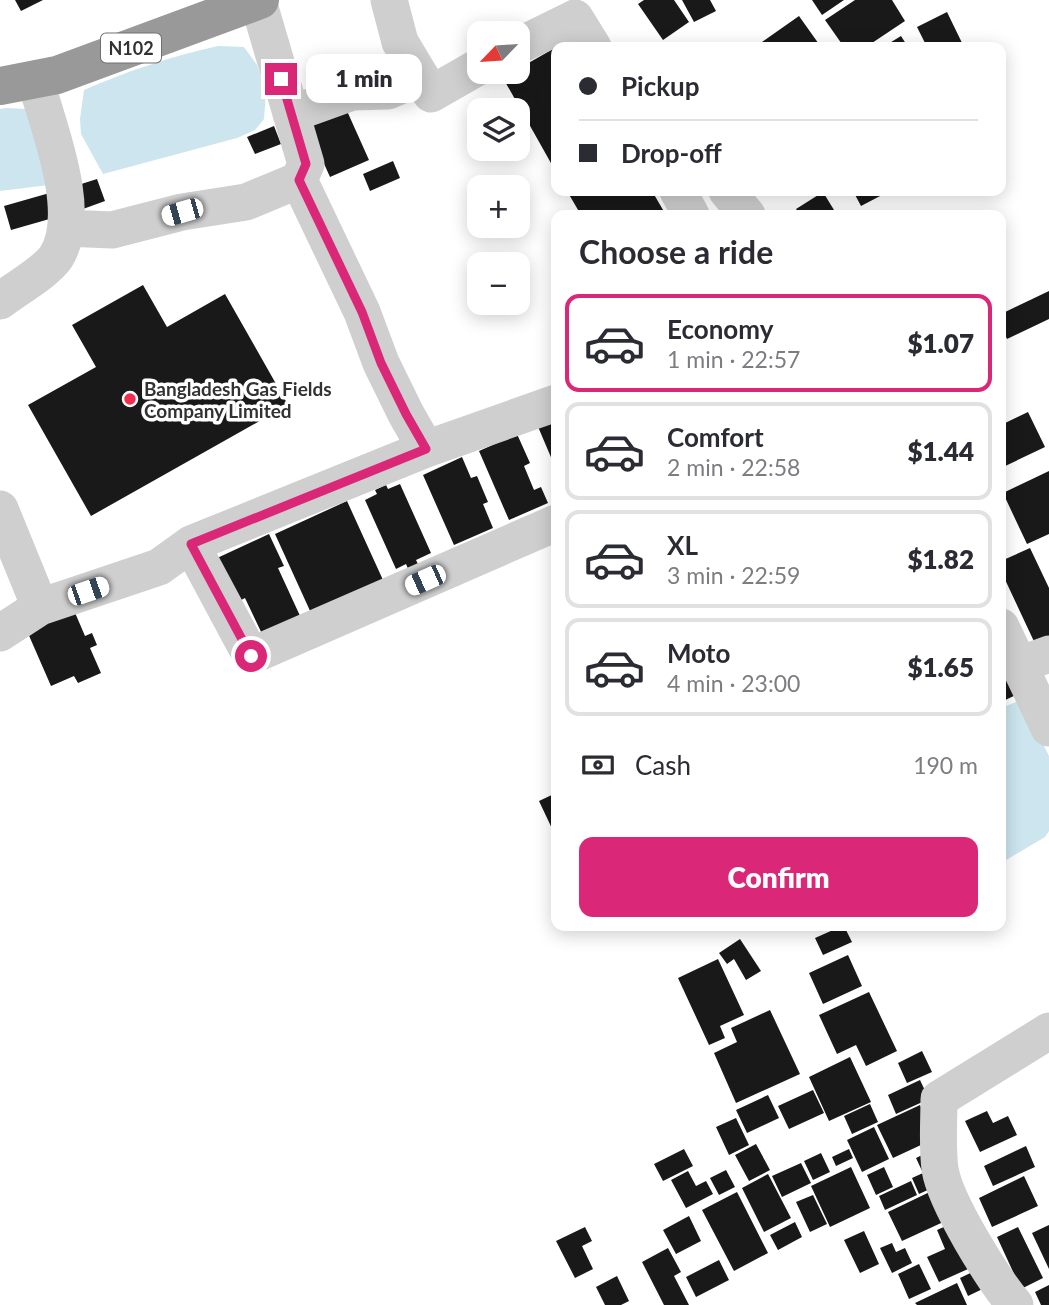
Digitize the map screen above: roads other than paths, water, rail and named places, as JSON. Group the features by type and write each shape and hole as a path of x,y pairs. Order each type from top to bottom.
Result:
{"highway":[{"name":"N102","path":"17,82 57,75 259,0"}],"street":[{"path":"66,228 112,230 182,212 246,202 299,180 306,164 259,0"},
{"path":"388,0 400,42 430,94 467,73"},
{"path":"587,0 613,42"},
{"path":"530,40 575,18 590,42"},
{"path":"291,114 352,92 388,91 421,77"},
{"path":"0,300 55,257 66,228 66,191 17,82"},
{"path":"299,180 362,312 381,363 426,449"},
{"path":"731,196 743,210"},
{"path":"0,633 40,607 159,567 191,544 426,449 551,405"},
{"path":"0,509 40,607"},
{"path":"191,544 251,656 551,525"},
{"path":"1006,632 1034,660 1049,728"},
{"path":"1016,1305 1002,1289 950,1199 940,1170 939,1099 1049,1031"}],"water":[{"path":"218,46 244,47 257,65 266,92 264,119 255,130 237,138 103,174 81,134 84,90 150,65"},
{"path":"0,109 28,109 49,185 0,191"},
{"path":"1016,702 1025,708 1049,756 1049,831 1045,837 1006,860 1006,706"}],"place":[{"name":"Bangladesh Gas Fields Company Limited","path":"130,399"}]}
